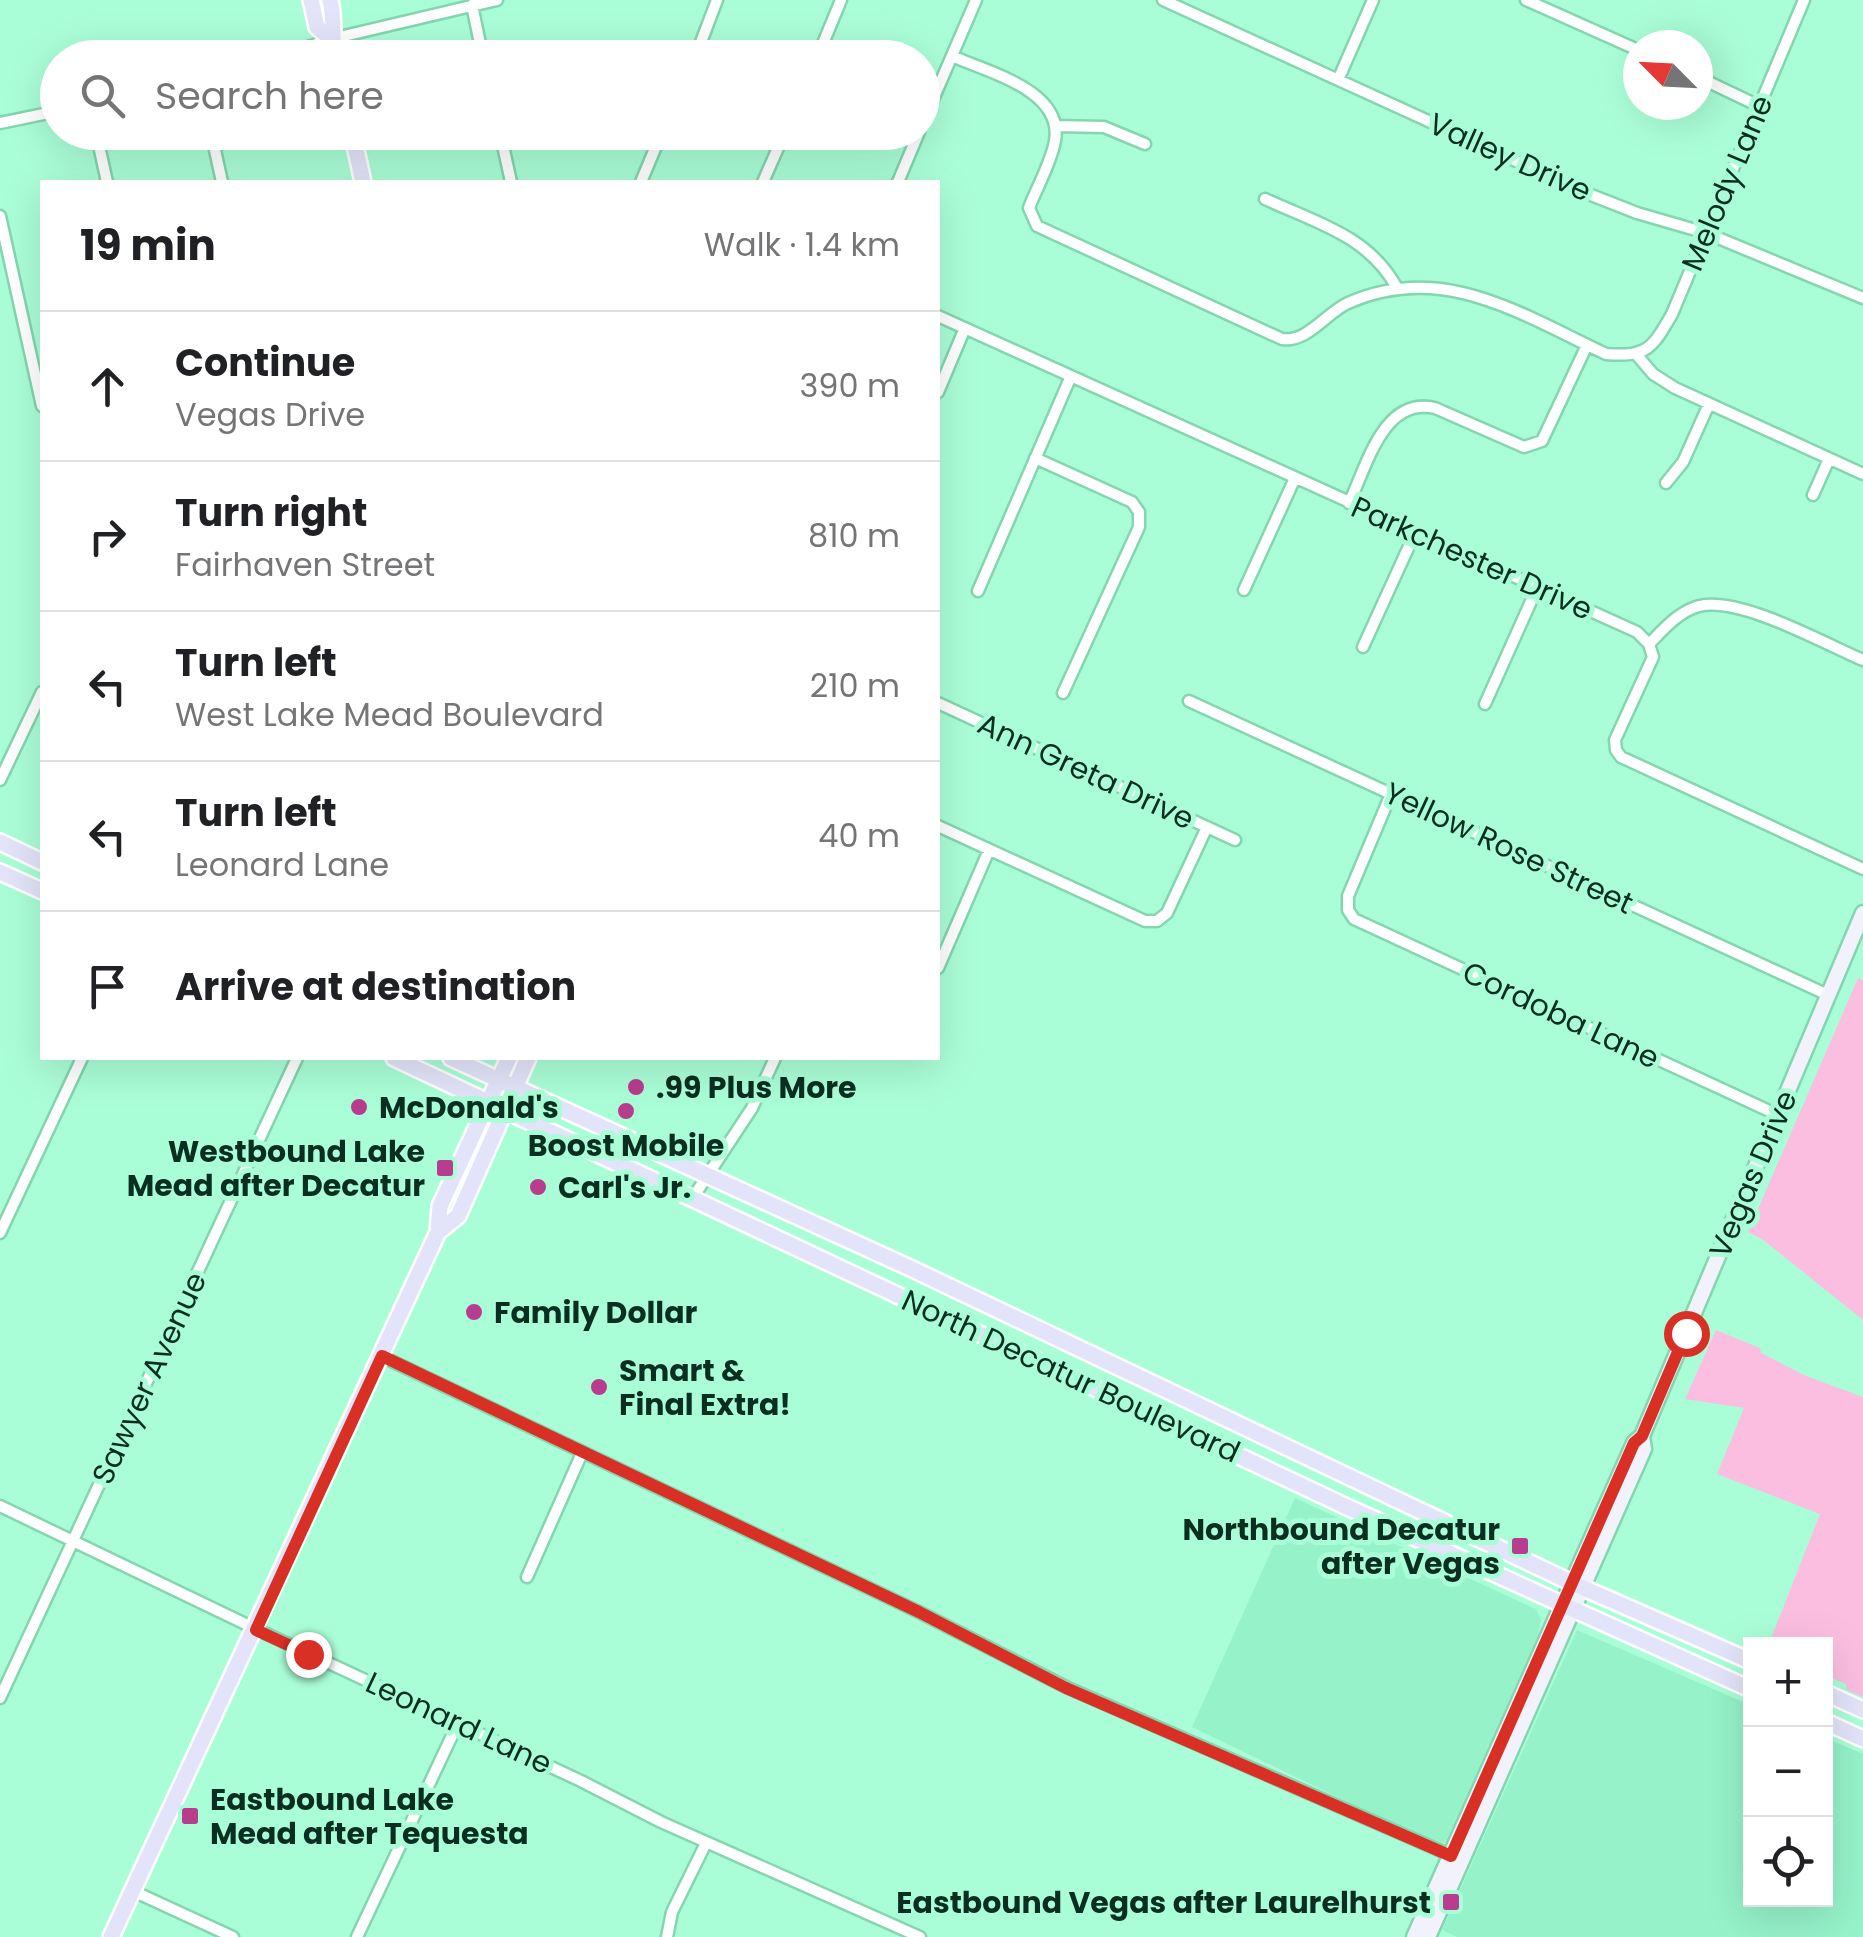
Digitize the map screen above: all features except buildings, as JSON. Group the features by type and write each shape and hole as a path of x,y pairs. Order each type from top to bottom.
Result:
{"main road":[{"path":"311,0 316,27 331,39 336,24 330,0"},
{"path":"356,150 363,180"},
{"path":"0,842 40,861"},
{"path":"0,872 40,891"},
{"name":"Vegas Drive","path":"1424,1936 1578,1585 1644,1449 1642,1436 1863,913"},
{"name":"North Decatur Boulevard","path":"398,1060 1351,1508 1743,1687"},
{"name":"North Decatur Boulevard","path":"456,1060 908,1267 1578,1585 1743,1657"},
{"path":"111,1937 382,1356 438,1232 440,1206 508,1060"},
{"path":"438,1232 458,1216 527,1060"},
{"path":"896,1293 908,1267"},
{"path":"1106,1390 1116,1366"},
{"path":"1351,1508 1365,1481"},
{"path":"1833,1696 1863,1710"},
{"path":"1833,1725 1863,1739"}],"street":[{"path":"328,40 497,0"},
{"path":"701,40 718,0"},
{"path":"825,40 842,0"},
{"path":"940,84 976,0"},
{"name":"Valley Drive","path":"1163,0 1586,193 1706,233 1863,298"},
{"path":"1338,80 1373,0"},
{"path":"1526,0 1623,43"},
{"name":"Melody Lane","path":"1636,354 1656,342 1804,0"},
{"path":"472,6 479,40"},
{"path":"952,56 1033,93 1044,102 1055,126 1055,142 1029,208 1037,226 1282,339 1302,337 1329,313 1377,292 1432,286 1470,293 1606,354 1636,354 1653,374 1709,404 1863,474"},
{"path":"1713,85 1759,106"},
{"path":"0,123 40,114"},
{"path":"1055,126 1104,128 1145,144"},
{"path":"100,150 107,180"},
{"path":"215,150 222,180"},
{"path":"504,150 511,180"},
{"path":"642,180 654,150"},
{"path":"764,180 776,150"},
{"path":"899,180 911,150"},
{"path":"1265,199 1364,246 1384,264 1397,288"},
{"path":"0,216 40,398"},
{"name":"Parkchester Drive","path":"940,317 1637,632 1649,644"},
{"path":"940,387 965,328"},
{"path":"1349,502 1388,422 1406,409 1435,408 1524,447 1542,440 1587,345"},
{"path":"978,591 1071,376"},
{"path":"1666,483 1683,462 1709,404"},
{"path":"1035,458 1132,502 1140,512 1139,527 1063,694"},
{"path":"1813,495 1829,458"},
{"path":"1244,590 1296,478"},
{"path":"1363,647 1416,533"},
{"path":"1485,704 1537,588"},
{"path":"1863,660 1736,605 1699,606 1678,616 1649,644 1652,657 1615,740 1621,757 1863,869"},
{"name":"Yellow Rose Street","path":"1190,701 1828,995"},
{"name":"Ann Greta Drive","path":"940,704 1234,840"},
{"path":"0,780 38,712"},
{"name":"Cordoba Lane","path":"1391,794 1348,896 1348,910 1354,919 1778,1116"},
{"path":"940,827 1145,921 1157,921 1167,912 1208,827"},
{"path":"940,963 989,850"},
{"path":"0,1233 81,1060"},
{"name":"Sawyer Avenue","path":"0,1698 296,1060"},
{"path":"694,1196 752,1108 774,1060"},
{"path":"382,1356 919,1612 1066,1688 1456,1858"},
{"path":"526,1577 582,1454"},
{"name":"Leonard Lane","path":"0,1506 706,1842 920,1937"},
{"path":"357,1937 458,1723"},
{"path":"667,1937 672,1912 706,1842"},
{"path":"132,1890 233,1937"}],"shaded area":[{"path":"1858,978 1863,980 1863,1320 1748,1232"},
{"path":"1716,1330 1760,1348 1761,1353 1806,1376 1863,1397 1863,1697 1833,1678 1833,1637 1772,1637 1820,1514 1717,1474 1744,1408 1685,1399"},
{"path":"1295,1498 1536,1609 1541,1620 1538,1635 1446,1841 1437,1845 1192,1727"},
{"path":"1577,1630 1743,1702 1743,1907 1833,1907 1833,1741 1863,1754 1863,1937 1457,1937 1442,1930"}],"place":[{"name":".99 Plus More","path":"636,1087"},
{"name":"McDonald's","path":"359,1107"},
{"name":"Boost Mobile","path":"626,1111"},
{"name":"Westbound Lake Mead after Decatur","path":"445,1168"},
{"name":"Carl's Jr.","path":"538,1187"},
{"name":"Family Dollar","path":"474,1312"},
{"name":"Smart & Final Extra!","path":"599,1387"},
{"name":"Northbound Decatur after Vegas","path":"1520,1546"},
{"name":"Eastbound Lake Mead after Tequesta","path":"190,1816"},
{"name":"Eastbound Vegas after Laurelhurst","path":"1451,1902"}],"route":[{"path":"308,1654 256,1630 382,1356 919,1612 1066,1688 1451,1856 1686,1333"}]}
